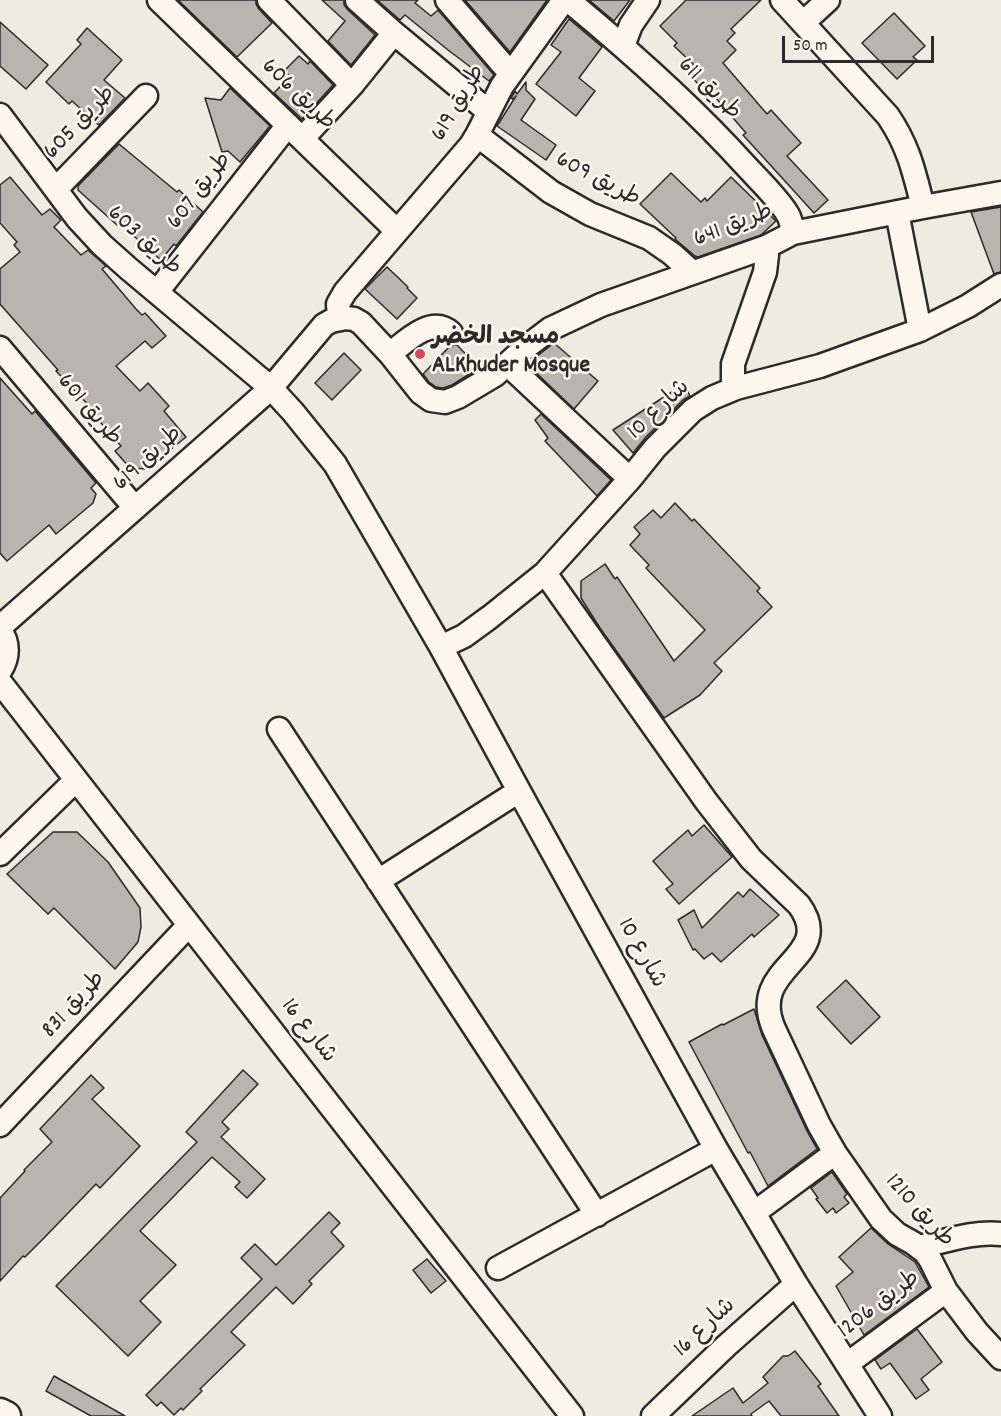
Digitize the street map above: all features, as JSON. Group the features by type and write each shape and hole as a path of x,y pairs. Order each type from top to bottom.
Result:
{"main road":[{"path":"0,1413 6,1416"}],"street":[{"name":"طريق 606","path":"159,0 398,231"},
{"path":"357,0 489,112"},
{"path":"447,0 510,73"},
{"name":"طريق 619","path":"0,628 271,388 331,322 341,298 464,154 477,135 510,73 566,0"},
{"name":"طريق 611","path":"566,0 623,46 676,94 776,199 788,215 793,233"},
{"path":"623,46 631,25 648,0"},
{"path":"782,0 896,127 908,152 923,207"},
{"path":"803,23 828,0"},
{"path":"273,1 352,85"},
{"name":"طريق 607","path":"157,292 295,132 352,85 394,33"},
{"name":"طريق 605","path":"56,189 146,96"},
{"name":"طريق 603","path":"0,115 77,218 102,244 271,388"},
{"name":"طريق 609","path":"477,135 551,192 590,214 649,238 692,272"},
{"name":"طريق 641","path":"390,354 420,392 431,400 445,402 458,398 501,370 550,329 601,305 766,247 793,233 1001,193"},
{"path":"897,212 920,330"},
{"path":"736,388 733,380 733,364 765,272 766,247"},
{"name":"شارع 10","path":"441,647 464,636 544,573 663,440 693,410 712,398 736,388 820,366 920,330 968,306 1001,285"},
{"path":"331,322 354,320 361,323 390,354 421,330 432,327 447,329 451,333"},
{"name":"طريق 601","path":"0,348 135,508"},
{"path":"501,370 630,479"},
{"name":"شارع 10","path":"271,388 335,464 441,647 716,1149 796,1284"},
{"name":"طريق 1210","path":"544,573 705,801 751,859 805,913 810,932 807,942 773,984 769,995 769,1018 835,1154 889,1228 919,1247 930,1258 946,1291 977,1332 1001,1358"},
{"path":"0,628 7,647 6,658 0,670"},
{"name":"شارع 16","path":"0,682 572,1416"},
{"path":"279,729 597,1215"},
{"path":"0,854 76,780"},
{"path":"378,881 519,791"},
{"name":"طريق 831","path":"0,1125 189,925"},
{"path":"498,1268 716,1149"},
{"path":"754,1213 835,1154"},
{"path":"919,1247 983,1233 1001,1234"},
{"name":"شارع 16","path":"653,1416 726,1346 796,1284"},
{"name":"طريق 1206","path":"796,1284 880,1416"},
{"name":"طريق 1206","path":"847,1364 946,1291"}],"building":[{"path":"178,0 256,0 259,9 272,23 237,57"},
{"path":"322,0 344,0 344,5 348,10 375,35 351,65 328,41 345,21"},
{"path":"377,0 418,0 415,3 431,16 438,10 494,75 489,81 405,15 400,20"},
{"path":"465,0 547,0 510,52"},
{"path":"589,0 630,0 614,21"},
{"path":"686,0 761,0 731,29 735,33 727,41 736,50 723,63 767,114 771,110 801,143 787,156 828,200 814,213 743,135 746,133 703,83 700,86 687,72 694,65 674,46 677,43 660,26"},
{"path":"894,13 925,46 913,57 917,60 897,79 862,43"},
{"path":"569,19 602,47 579,78 595,91 576,116 536,84 561,52 551,45"},
{"path":"0,22 48,65 26,89 0,66"},
{"path":"87,28 122,60 104,80 125,98 99,125 72,101 69,104 46,82 81,44 77,40"},
{"path":"299,56 308,64 310,61 333,85 302,119 274,93 290,76 284,71"},
{"path":"526,82 526,90 535,99 521,120 556,145 546,160 497,126 516,96 511,98 515,91 517,94"},
{"path":"230,88 270,126 240,162 228,151 222,152 205,98 221,100"},
{"path":"119,144 177,192 179,190 203,212 176,246 174,244 161,260 78,190 78,186"},
{"path":"671,173 701,202 705,198 707,201 731,177 776,221 761,235 698,257 695,256 640,204"},
{"path":"10,177 42,215 50,209 61,220 54,227 81,255 88,250 106,266 102,269 136,309 142,315 145,313 166,336 152,348 145,341 116,366 140,391 148,383 169,406 164,411 186,437 147,469 130,468 115,451 121,446 95,416 97,414 56,371 58,370 0,304 0,269 20,252 14,245 17,242 0,223 0,185"},
{"path":"1001,207 1001,272 994,274 971,212"},
{"path":"387,267 417,298 397,319 365,289"},
{"path":"554,343 598,381 574,409 527,364"},
{"path":"457,345 479,368 452,385 443,388 436,387 423,374 450,346"},
{"path":"344,353 361,370 332,400 315,383"},
{"path":"0,378 32,414 35,411 96,483 91,488 96,494 93,503 56,534 49,525 7,561 0,553"},
{"path":"684,384 690,396 683,400 645,438 633,453 613,430"},
{"path":"541,414 611,480 597,496 545,441 548,438 535,420"},
{"path":"675,503 692,521 694,519 760,588 757,591 772,607 714,663 722,671 700,695 664,718 581,598 581,581 605,564 615,579 617,577 674,661 705,630 646,568 649,565 630,545 640,534 634,527 653,510 661,518"},
{"path":"704,825 732,857 679,904 666,889 673,884 653,861 688,830 692,836"},
{"path":"53,832 77,832 108,862 140,908 141,927 138,942 115,969 54,908 48,914 7,874"},
{"path":"750,889 779,915 754,937 752,934 721,962 712,953 704,959 695,949 693,950 678,920 694,910 702,928 738,892 743,897"},
{"path":"846,980 880,1017 851,1044 817,1007"},
{"path":"754,1009 762,1035 817,1149 768,1186 689,1042"},
{"path":"243,1070 258,1084 222,1122 229,1129 221,1137 265,1179 247,1198 235,1187 240,1182 212,1157 140,1231 176,1265 140,1301 161,1322 128,1356 56,1286 197,1142 186,1132"},
{"path":"91,1075 104,1088 92,1099 140,1146 100,1188 96,1184 0,1281 0,1198 52,1142 40,1129"},
{"path":"832,1172 847,1194 844,1197 849,1203 836,1213 833,1208 827,1213 811,1188"},
{"path":"329,1212 340,1223 331,1232 344,1246 309,1281 312,1284 293,1304 276,1287 231,1332 245,1345 200,1389 202,1391 183,1410 181,1408 174,1415 161,1402 157,1406 146,1395 262,1279 241,1258 255,1244 276,1265"},
{"path":"871,1228 888,1244 915,1262 929,1287 864,1335 836,1286 853,1272 839,1257"},
{"path":"427,1259 446,1281 431,1293 413,1270"},
{"path":"917,1329 942,1362 921,1379 929,1390 916,1399 890,1363 881,1369 875,1360"},
{"path":"795,1351 821,1384 818,1386 839,1416 781,1416 769,1401 751,1414 752,1416 692,1416 733,1388 743,1403 768,1383 763,1377 783,1356 788,1356"},
{"path":"54,1376 125,1416 91,1416 46,1391"}],"place":[{"name":"مسجد الخضر ALKhuder Mosque","path":"420,354"}]}
